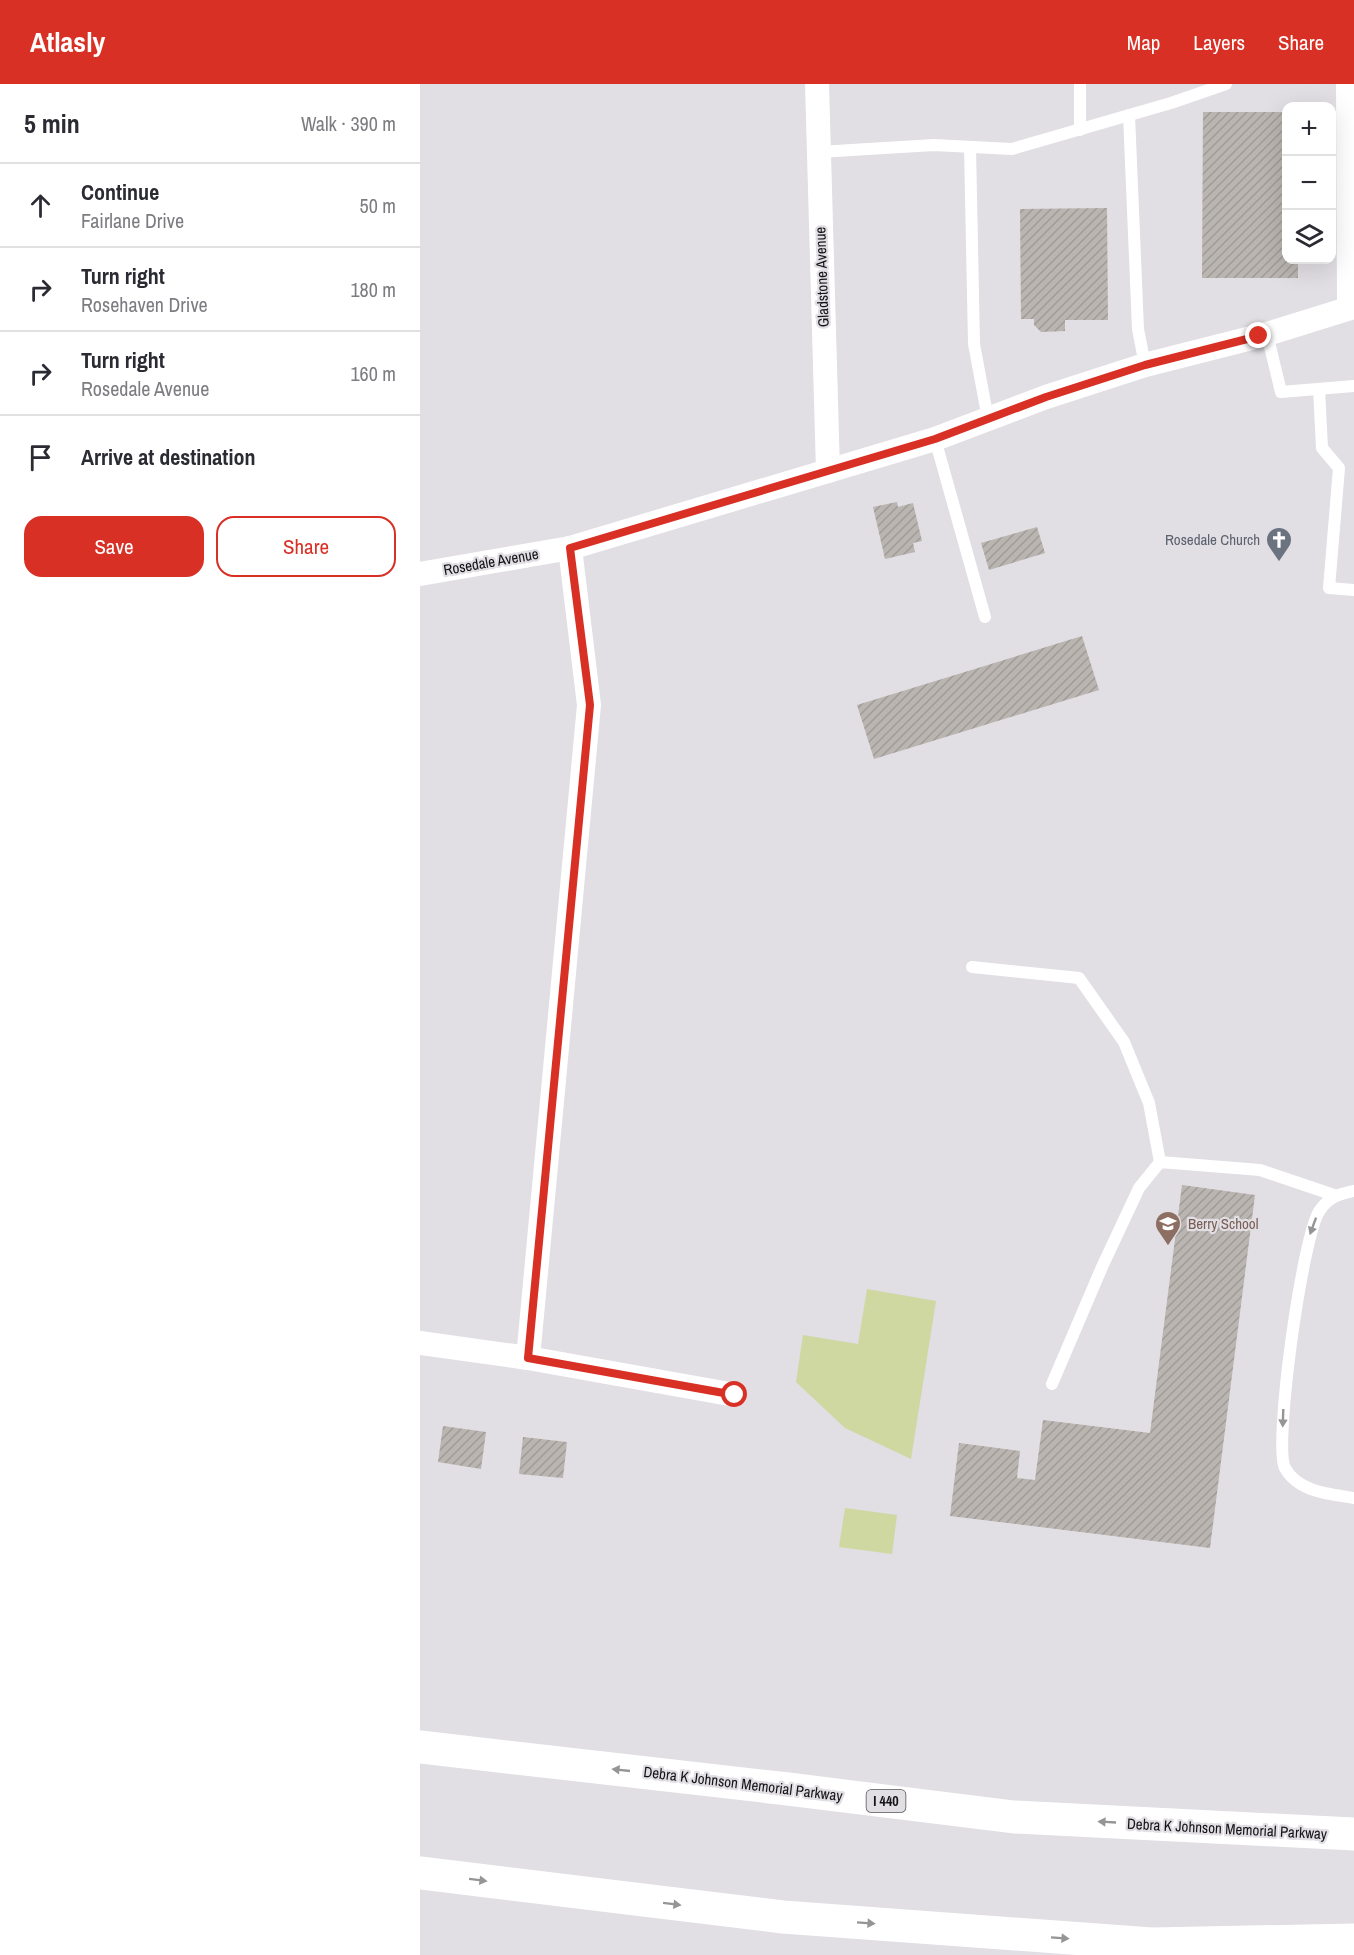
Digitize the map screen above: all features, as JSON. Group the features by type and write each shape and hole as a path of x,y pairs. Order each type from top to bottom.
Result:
{"highway":[{"name":"Debra K Johnson Memorial Parkway","path":"420,1748 1014,1817 1354,1834"},
{"path":"420,1873 783,1917 1152,1944 1354,1940"}],"street":[{"name":"Gladstone Avenue","path":"817,84 828,471"},
{"path":"1348,84 1352,307"},
{"name":"Rosedale Avenue","path":"420,574 570,548 935,439 1046,397 1145,365 1267,334 1352,307"},
{"path":"528,1358 590,705 570,548"},
{"path":"420,1343 528,1358 735,1395"}],"lane":[{"path":"1080,84 1080,130"},
{"path":"819,152 934,145 1012,149 1226,84"},
{"path":"1129,115 1138,329 1145,365"},
{"path":"970,147 974,344 988,418"},
{"path":"1267,334 1281,392 1354,386"},
{"path":"1319,389 1322,448 1339,468 1329,588 1354,591"},
{"path":"935,439 985,617"},
{"path":"972,967 1079,978 1124,1042 1149,1103 1160,1162"},
{"path":"1160,1162 1260,1170 1334,1195 1354,1191"},
{"path":"1052,1384 1138,1188 1160,1162"},
{"path":"1334,1195 1318,1212 1307,1243 1284,1400 1283,1457 1284,1466 1293,1478 1310,1489 1354,1498"}],"green space":[{"path":"867,1289 936,1301 911,1459 845,1428 796,1382 803,1335 858,1344"},
{"path":"845,1508 897,1515 892,1554 839,1547"}],"building":[{"path":"1203,112 1282,112 1282,264 1298,264 1298,278 1202,278"},
{"path":"1107,208 1108,320 1065,320 1065,331 1041,332 1034,325 1034,319 1021,319 1020,209"},
{"path":"897,502 898,507 913,503 922,541 913,543 915,552 885,559 873,507"},
{"path":"1037,527 1045,553 989,570 981,543"},
{"path":"1082,636 1099,690 874,759 857,705"},
{"path":"1182,1185 1255,1195 1210,1548 950,1516 959,1443 1020,1451 1017,1478 1035,1480 1043,1420 1150,1433"},
{"path":"443,1426 486,1432 481,1469 438,1462"},
{"path":"523,1437 567,1442 563,1478 519,1474"}],"place":[{"name":"Rosedale Church","path":"1279,563"},
{"name":"Berry School","path":"1168,1247"}],"route":[{"path":"735,1395 528,1358 590,705 570,548 935,439 1046,397 1145,365 1259,336"}]}
